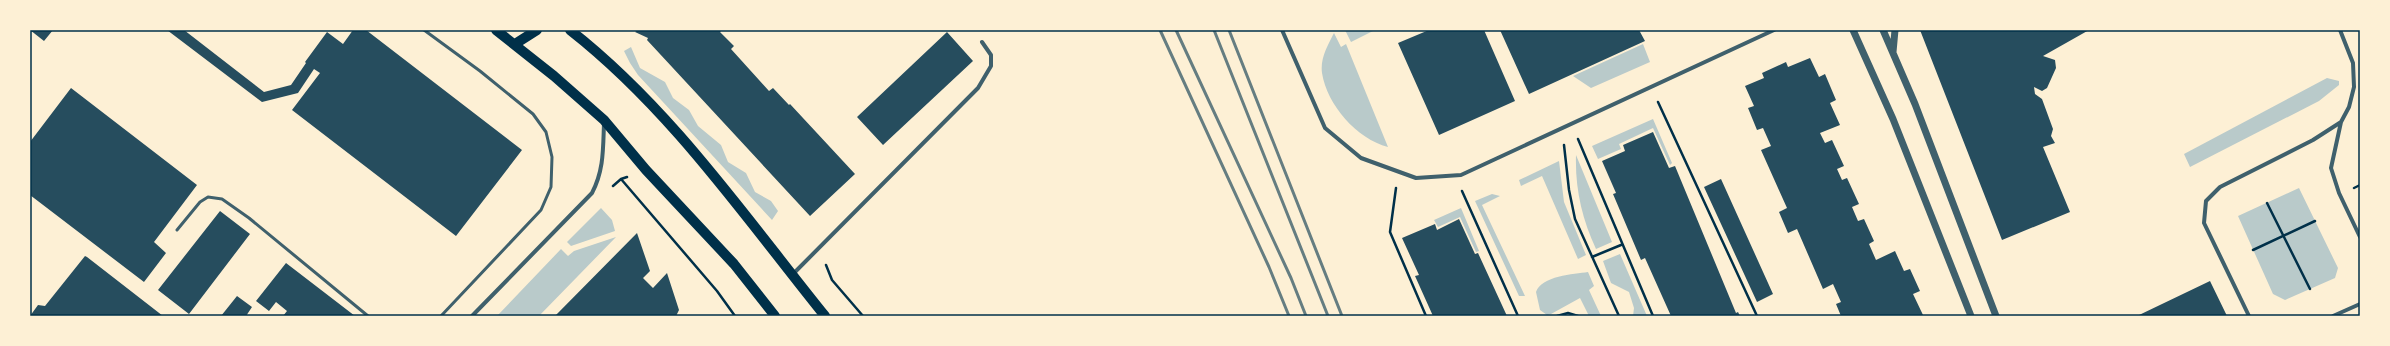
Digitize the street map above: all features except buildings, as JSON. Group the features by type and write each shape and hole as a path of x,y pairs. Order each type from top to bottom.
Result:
{"main road":[{"path":"515,44 537,30"},
{"path":"570,30 603,56 664,119 745,213 825,316"},
{"path":"501,32 604,120 646,170 734,264 775,316"}],"street":[{"path":"1282,30 1325,128 1361,158 1416,178 1461,175 1572,125 1774,30"},
{"path":"1853,30 1893,119 1971,316"},
{"path":"1883,30 1915,104 1996,316"},
{"path":"1893,54 1895,30"},
{"path":"2340,30 2353,63 2354,87 2349,107 2341,122 2331,168 2339,193 2360,237"},
{"path":"792,275 978,88 991,66 992,55 982,42"},
{"path":"472,316 592,193 600,178 603,161 604,120"},
{"path":"2249,316 2204,223 2206,201 2220,187 2313,140 2341,122"},
{"path":"2333,316 2360,304"}],"lane":[{"path":"424,30 480,71 533,114 546,132 552,157 551,187 542,210 441,316"},
{"path":"178,230 200,202 208,197 222,199 250,218 368,316"}],"path":[{"path":"1651,87 1756,316"},
{"path":"1572,125 1621,245 1653,316"},
{"path":"1563,129 1569,190 1575,218 1618,316"},
{"path":"1399,172 1390,232 1426,316"},
{"path":"1455,176 1518,316"},
{"path":"621,179 717,291 735,316"},
{"path":"2268,203 2310,289"},
{"path":"2253,250 2315,221"},
{"path":"1592,257 1621,245"},
{"path":"826,264 832,280 863,316"},
{"path":"1557,316 1568,313 1578,316"}],"shaded area":[{"path":"1345,30 1375,30 1351,42"},
{"path":"1334,33 1341,47 1346,44 1388,147 1365,137 1355,129 1345,119 1330,97 1322,73 1322,62"},
{"path":"1643,44 1650,62 1591,88 1573,76"},
{"path":"631,47 640,68 665,82 673,98 689,110 698,126 721,145 728,162 746,173 755,192 771,201 778,211 772,220 638,75 624,51"},
{"path":"2327,78 2339,81 2339,85 2319,101 2190,167 2184,154"},
{"path":"1653,119 1672,163 1670,165 1653,128 1619,144 1621,149 1598,159 1592,146"},
{"path":"1576,155 1612,242 1596,249 1580,204"},
{"path":"1559,161 1564,202 1586,255 1578,259 1542,176 1521,186 1519,180"},
{"path":"2299,188 2338,268 2335,278 2285,300 2273,294 2238,216"},
{"path":"1492,194 1500,196 1482,205 1525,296 1519,296 1475,201"},
{"path":"601,208 612,220 615,231 571,246 567,242"},
{"path":"1461,208 1479,251 1476,252 1460,217 1438,227 1434,220"},
{"path":"616,237 539,316 497,316 561,249 568,256 574,251"},
{"path":"1620,254 1647,316 1633,316 1634,308 1629,292 1611,283 1603,261"},
{"path":"1588,272 1594,286 1589,290 1601,316 1589,316 1580,298 1551,314 1547,315 1540,310 1536,292 1544,282 1567,275"}],"railway":[{"path":"1160,30 1269,267 1289,316"},
{"path":"1176,30 1291,278 1306,316"},
{"path":"1214,30 1328,316"},
{"path":"1229,30 1342,316"}]}
